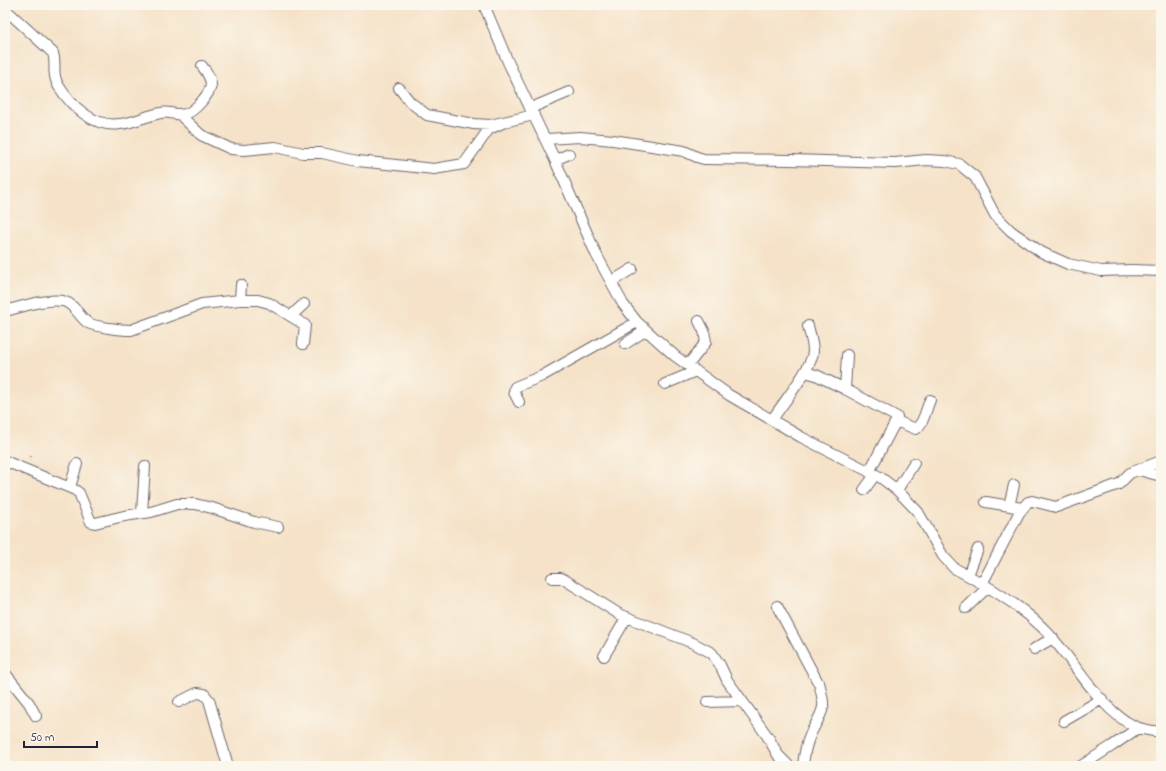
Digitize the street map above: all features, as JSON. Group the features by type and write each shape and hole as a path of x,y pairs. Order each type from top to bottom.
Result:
{"street":[{"path":"484,5 512,73 533,111 546,139 596,254 623,304 637,322 675,356 729,394 801,437 872,473 897,490 918,512 943,556 954,568 968,575 1019,608 1053,638 1102,699 1125,720 1138,728 1161,732"},
{"path":"5,9 53,53 55,58 53,70 58,84 64,94 78,109 94,121 106,124 120,124 162,112 186,114 192,111 210,90 210,79 202,66"},
{"path":"399,88 410,102 427,114 474,124 490,125 505,122"},
{"path":"179,114 201,135 231,149 244,150 275,147 303,153 322,153 358,161 434,169 464,164 489,129 533,111 569,92"},
{"path":"546,139 580,137 613,140 684,151 704,159 895,163 926,160 945,161 959,164 975,177 995,214 1011,231 1041,252 1068,264 1101,271 1161,271"},
{"path":"555,160 569,154"},
{"path":"611,282 632,269"},
{"path":"240,300 241,285"},
{"path":"5,311 55,301 63,302 76,309 89,323 121,330 131,330 202,304 240,300 258,300 269,303 305,324 303,344"},
{"path":"291,316 304,304"},
{"path":"665,384 692,368 706,342 706,337 699,321"},
{"path":"519,402 514,392 515,387 542,376 637,322"},
{"path":"772,420 805,372 812,356 813,350 808,326"},
{"path":"625,344 646,330"},
{"path":"845,389 847,355"},
{"path":"805,372 816,375 845,389 897,418 864,490"},
{"path":"896,421 916,429 922,421 930,400"},
{"path":"5,461 70,487 79,493 88,517 91,522 95,523 124,516 151,512 178,504 195,504 254,522 278,527"},
{"path":"966,608 985,586 1022,508 1028,502 1032,501 1051,507 1060,506 1119,484 1127,475 1161,461"},
{"path":"897,490 914,463"},
{"path":"70,487 77,464"},
{"path":"142,513 145,466"},
{"path":"1139,470 1161,476"},
{"path":"1009,506 1014,485"},
{"path":"986,502 1022,508"},
{"path":"968,575 978,549"},
{"path":"552,578 562,578 619,614 694,643 712,653 727,680 768,737 778,755 789,766"},
{"path":"777,606 820,686 822,696 823,707 820,717 811,732 804,751 803,766"},
{"path":"604,656 627,617"},
{"path":"1034,649 1053,638"},
{"path":"5,673 30,703 36,716"},
{"path":"179,702 197,693 204,694 209,700 228,766"},
{"path":"1064,721 1102,699"},
{"path":"707,702 742,701"},
{"path":"1081,766 1138,728"}]}
